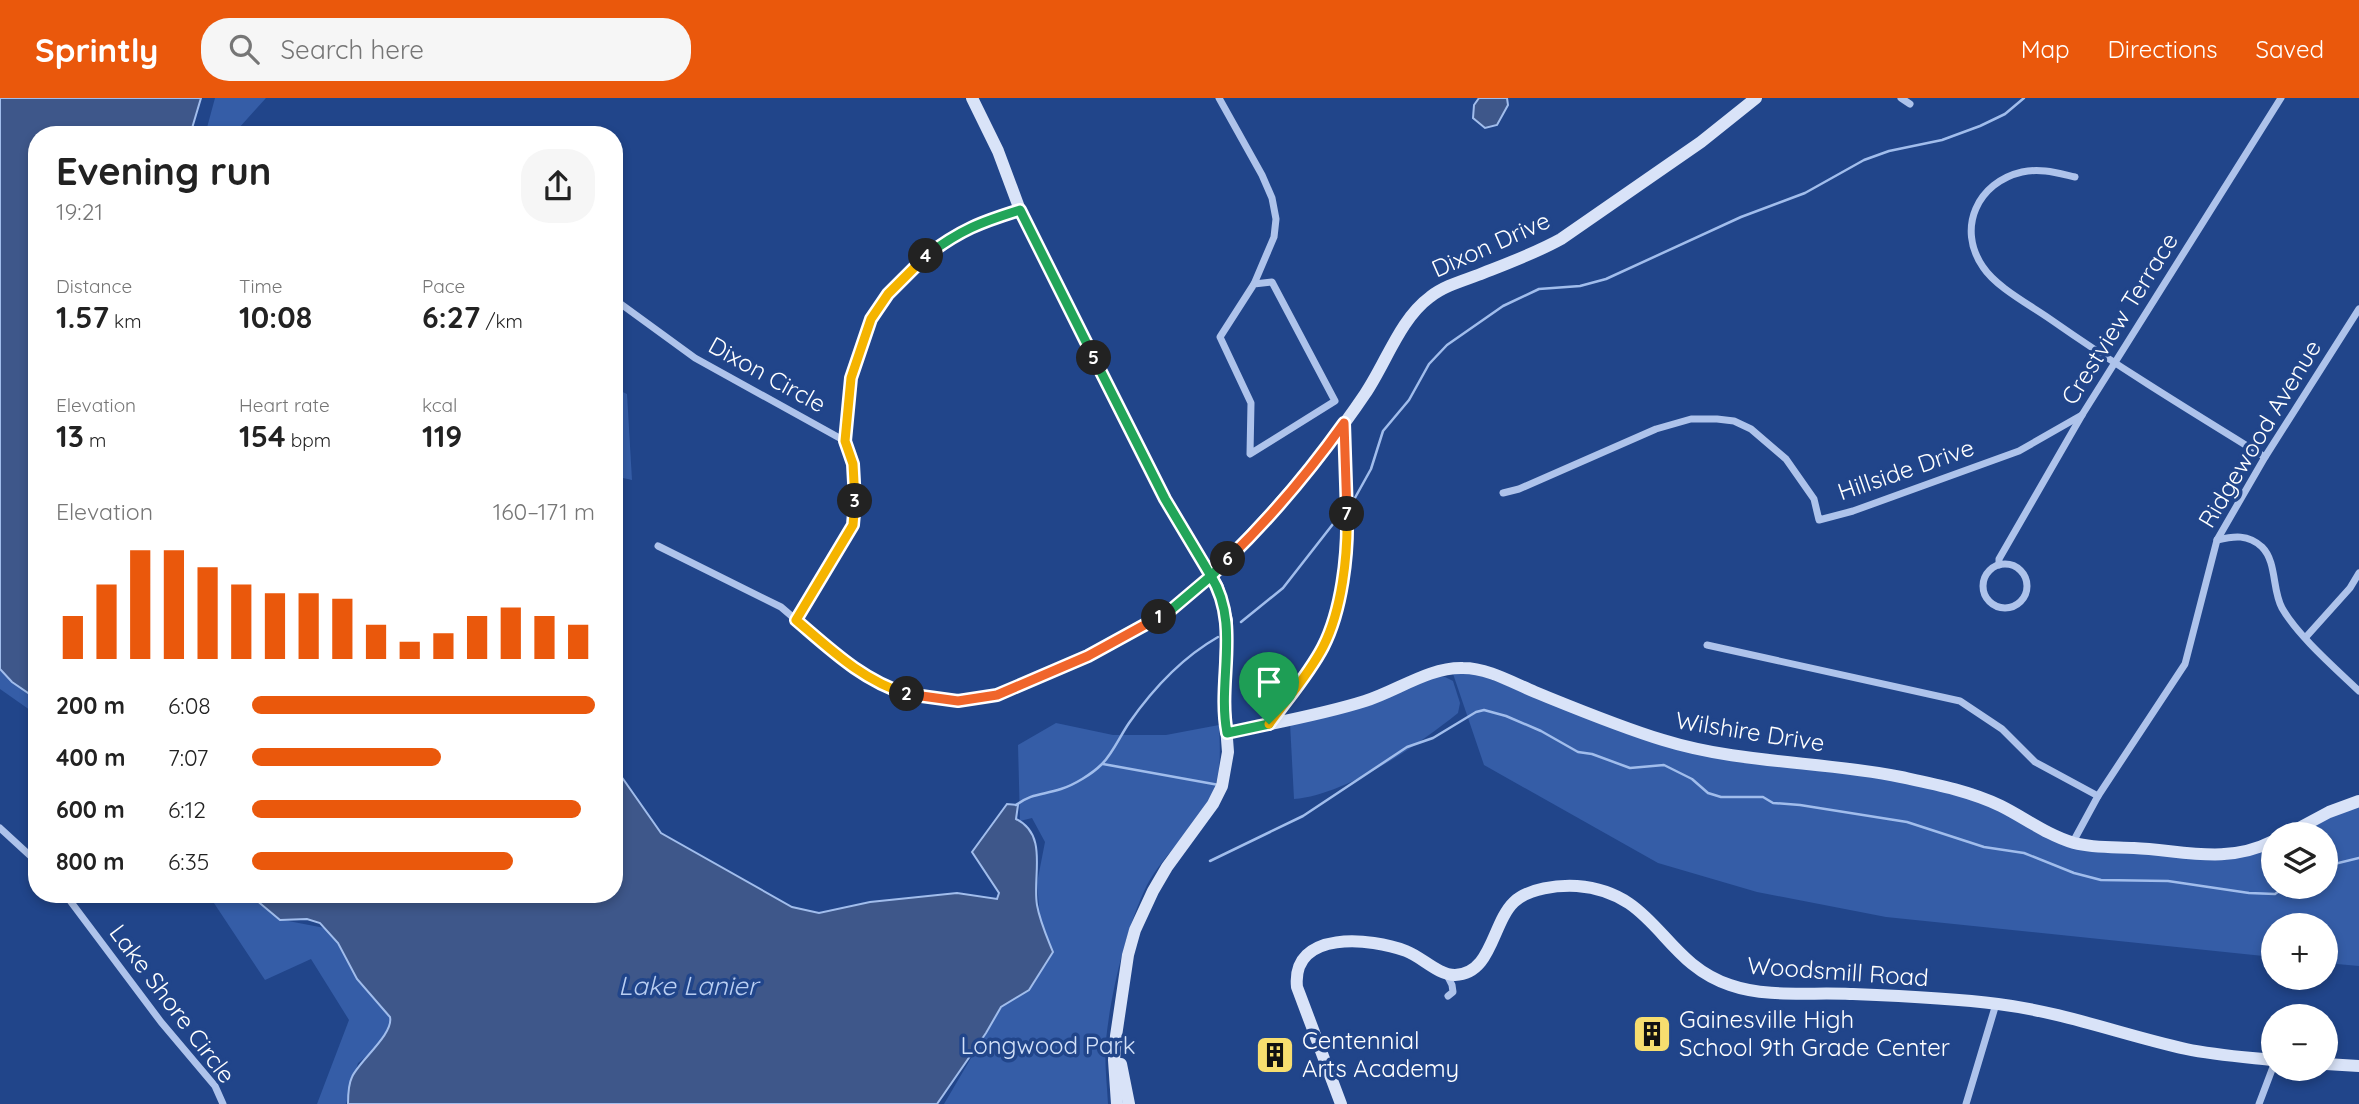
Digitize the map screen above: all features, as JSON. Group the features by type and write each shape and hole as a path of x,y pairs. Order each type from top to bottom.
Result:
{"street":[{"path":"972,98 998,151 1020,210 1165,499 1218,587 1227,620 1224,700 1227,764 1222,786 1206,814 1167,867 1135,930 1128,955 1116,1036 1114,1060 1117,1104"},
{"path":"1219,98 1262,175 1272,198 1276,219 1275,237 1257,281 1254,284 1220,338 1251,403 1250,454 1335,401 1272,282 1254,284"},
{"name":"Dixon Drive","path":"658,547 781,607 844,662 881,685 913,695 958,701 997,695 1088,656 1130,634 1172,609 1211,576 1262,525 1307,474 1365,394 1412,315 1432,295 1453,284 1538,252 1561,239 1701,142 1756,98"},
{"path":"1900,98 1910,104"},
{"name":"Crestview Terrace","path":"1999,565 1999,559 2082,415 2281,98"},
{"path":"2075,177 2045,170 2023,172 1990,187 1979,201 1971,228 1981,264 1989,275 2115,365 2265,457"},
{"path":"845,441 851,378 871,319 888,294 920,261 953,236 984,221 1020,210"},
{"name":"Dixon Circle","path":"623,306 695,358 845,441 853,464 853,525 796,620"},
{"name":"Ridgewood Avenue","path":"2073,842 2098,796 2185,664 2217,540 2265,457 2359,309"},
{"path":"2351,323 2359,331"},
{"name":"Hillside Drive","path":"1503,493 1519,489 1656,429 1691,419 1717,419 1734,421 1751,429 1786,459 1814,499 1819,520 2019,451 2082,415"},
{"path":"1269,724 1323,647 1338,604 1348,541 1344,423"},
{"path":"2217,540 2237,535 2252,539 2264,550 2270,562 2282,608 2306,637 2359,691"},
{"path":"1999,565 2014,566 2025,576 2024,598 2012,607 1998,607 1987,599 1984,593 1984,579 1999,565"},
{"path":"2306,637 2350,588 2359,573"},
{"path":"1707,645 1960,701 2002,729 2035,762 2098,796"},
{"name":"Wilshire Drive","path":"1227,733 1361,703 1446,669 1476,669 1665,741 1733,755 1898,777 1962,791 2000,806 2073,842 2100,848 2134,848 2196,856 2238,853 2261,845"},
{"path":"2310,822 2359,801"},
{"path":"0,828 28,854"},
{"name":"Woodsmill Road","path":"1447,974 1468,973 1477,966 1491,944 1503,915 1518,898 1546,888 1578,886 1602,891 1636,906 1684,960 1700,972 1732,986 1803,995 1847,994 1996,1004 2064,1016 2188,1050 2261,1059"},
{"name":"Lake Shore Circle","path":"72,903 161,1022 215,1086 223,1104"},
{"path":"1341,1104 1299,994 1296,979 1305,957 1322,945 1373,942 1410,953 1447,974 1453,992 1448,996"},
{"path":"1966,1104 1996,1004"},
{"path":"1116,1036 1129,1104"},
{"path":"2338,1065 2359,1066"},
{"path":"2259,1104 2268,1081"}],"green space":[{"path":"215,98 266,98 241,126 207,126"},
{"path":"623,392 627,394 632,480 623,478"},
{"path":"0,640 28,666 28,709 0,689"},
{"path":"1450,665 1627,728 1752,758 1973,788 2068,839 2240,854 2261,844 2261,899 2338,899 2338,822 2309,822 2359,800 2359,966 2338,964 2338,913 2261,913 2261,956 1886,917 1757,892 1658,863 1484,765"},
{"path":"1435,677 1445,677 1453,681 1460,703 1458,713 1402,753 1358,778 1336,788 1294,799 1290,723"},
{"name":"Longwood Park","path":"1056,723 1113,735 1166,735 1219,725 1220,760 1215,786 1198,818 1154,873 1132,921 1120,961 1108,1021 1105,1056 1108,1104 944,1104 1001,1007 1029,990 1053,953 1040,917 1037,883 1045,842 1032,818 1020,821 1018,745"},
{"path":"214,903 273,903 283,920 330,929 405,1026 358,1063 346,1104 317,1104 349,1020 311,959 265,980"}],"water":[{"path":"0,98 201,98 193,126 28,126 28,693 12,682 0,669"},
{"path":"1479,98 1507,98 1508,105 1497,125 1485,128 1473,118 1474,105"},
{"name":"Lake Lanier","path":"623,779 661,833 792,907 819,913 870,902 957,893 997,899 999,893 972,852 1007,804 1018,805 1016,819 1026,826 1036,846 1037,905 1053,952 1029,990 1001,1007 937,1104 348,1104 352,1077 382,1039 390,1024 390,1017 357,979 338,943 320,923 307,919 280,920 260,903 623,903"}],"waterway":[{"path":"1351,505 1371,469 1383,431 1409,400 1429,364 1447,345 1503,306 1539,289 1580,286 1606,279 1741,217 1805,193 1864,160 1889,151 1942,140 1980,126 2005,114 2024,98"},
{"path":"1241,622 1283,588 1333,524"},
{"path":"1016,805 1033,796 1071,785 1098,768 1158,687 1181,664 1218,637"},
{"path":"1210,861 1303,816 1407,747 1433,738 1484,710 1541,731 1578,752 1592,754 1630,768 1664,765 1692,779 1708,793 1721,797 1763,797 1773,803 1907,822 1984,847 2024,853 2074,873 2101,880 2168,881 2261,893"},
{"path":"1103,764 1219,785"},
{"path":"2338,863 2359,858"}],"place":[{"name":"Gainesville High School 9th Grade Center","path":"1652,1034"},
{"name":"Centennial Arts Academy","path":"1275,1055"}],"route":[{"path":"1269,724 1227,733 1224,700 1228,629 1226,611 1218,587 1211,576 1172,609 1088,656 997,695 958,701 913,695 881,685 844,662 796,620 853,525 853,464 845,441 851,378 871,319 888,294 920,261 953,236 984,221 1020,210 1165,499 1211,576 1262,525 1307,474 1344,423 1348,541 1338,604 1323,647 1269,724"}]}
